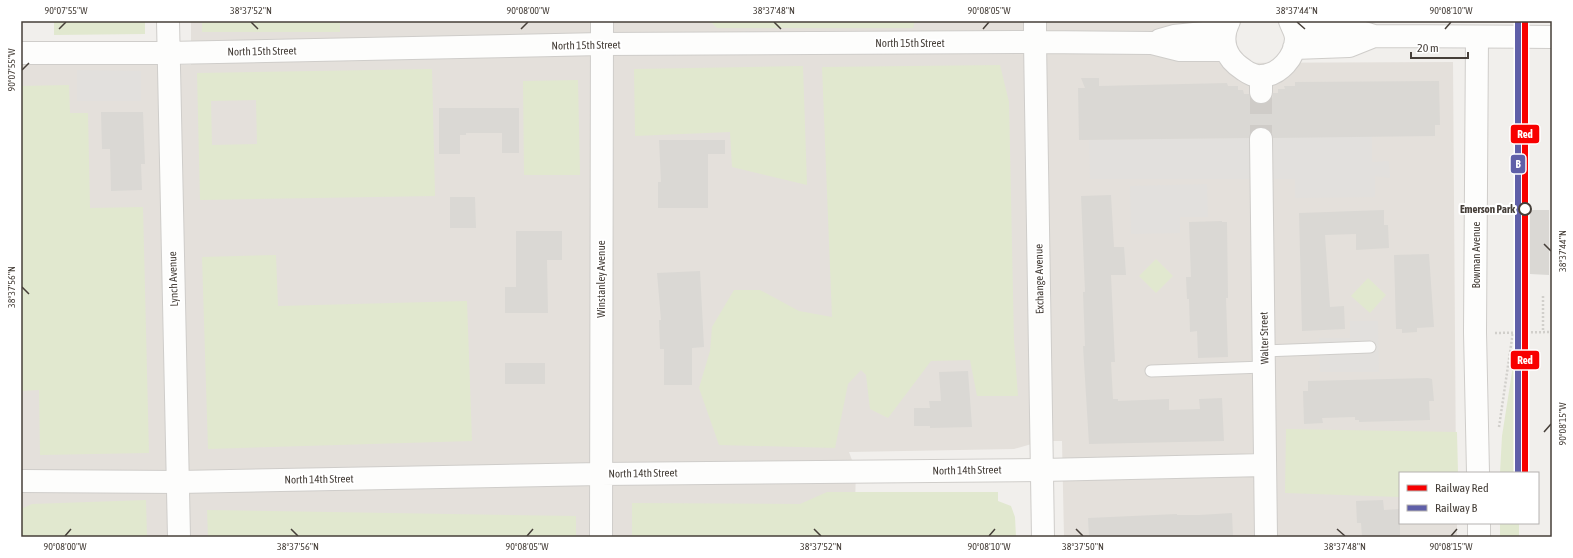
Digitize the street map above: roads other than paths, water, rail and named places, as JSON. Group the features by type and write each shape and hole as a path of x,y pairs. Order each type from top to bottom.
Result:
{"street":[{"name":"Lynch Avenue","path":"168,21 167,53 179,482 179,537"},
{"name":"Winstanley Avenue","path":"601,537 602,21"},
{"path":"1226,34 1234,64 1261,84 1282,67 1290,58 1293,34 1348,28 1374,36 1552,37"},
{"name":"North 15th Street","path":"21,53 167,53 602,44 1035,32 1152,43 1174,36 1226,34"},
{"name":"Exchange Avenue","path":"1035,32 1043,537"},
{"name":"Bowman Avenue","path":"1477,37 1475,332 1478,472"},
{"name":"Walter Street","path":"1261,139 1266,537"},
{"name":"North 14th Street","path":"21,480 179,482 600,474 1042,470 1265,465"},
{"path":"1479,524 1479,537"}],"lane":[{"path":"1151,372 1370,347"}],"tunnel":[{"path":"1261,92 1261,139"}],"rail line":[{"name":"B","path":"1518,21 1518,472"},
{"name":"Red","path":"1525,21 1525,472"}],"place":[{"name":"Emerson Park","path":"1525,209"}]}
